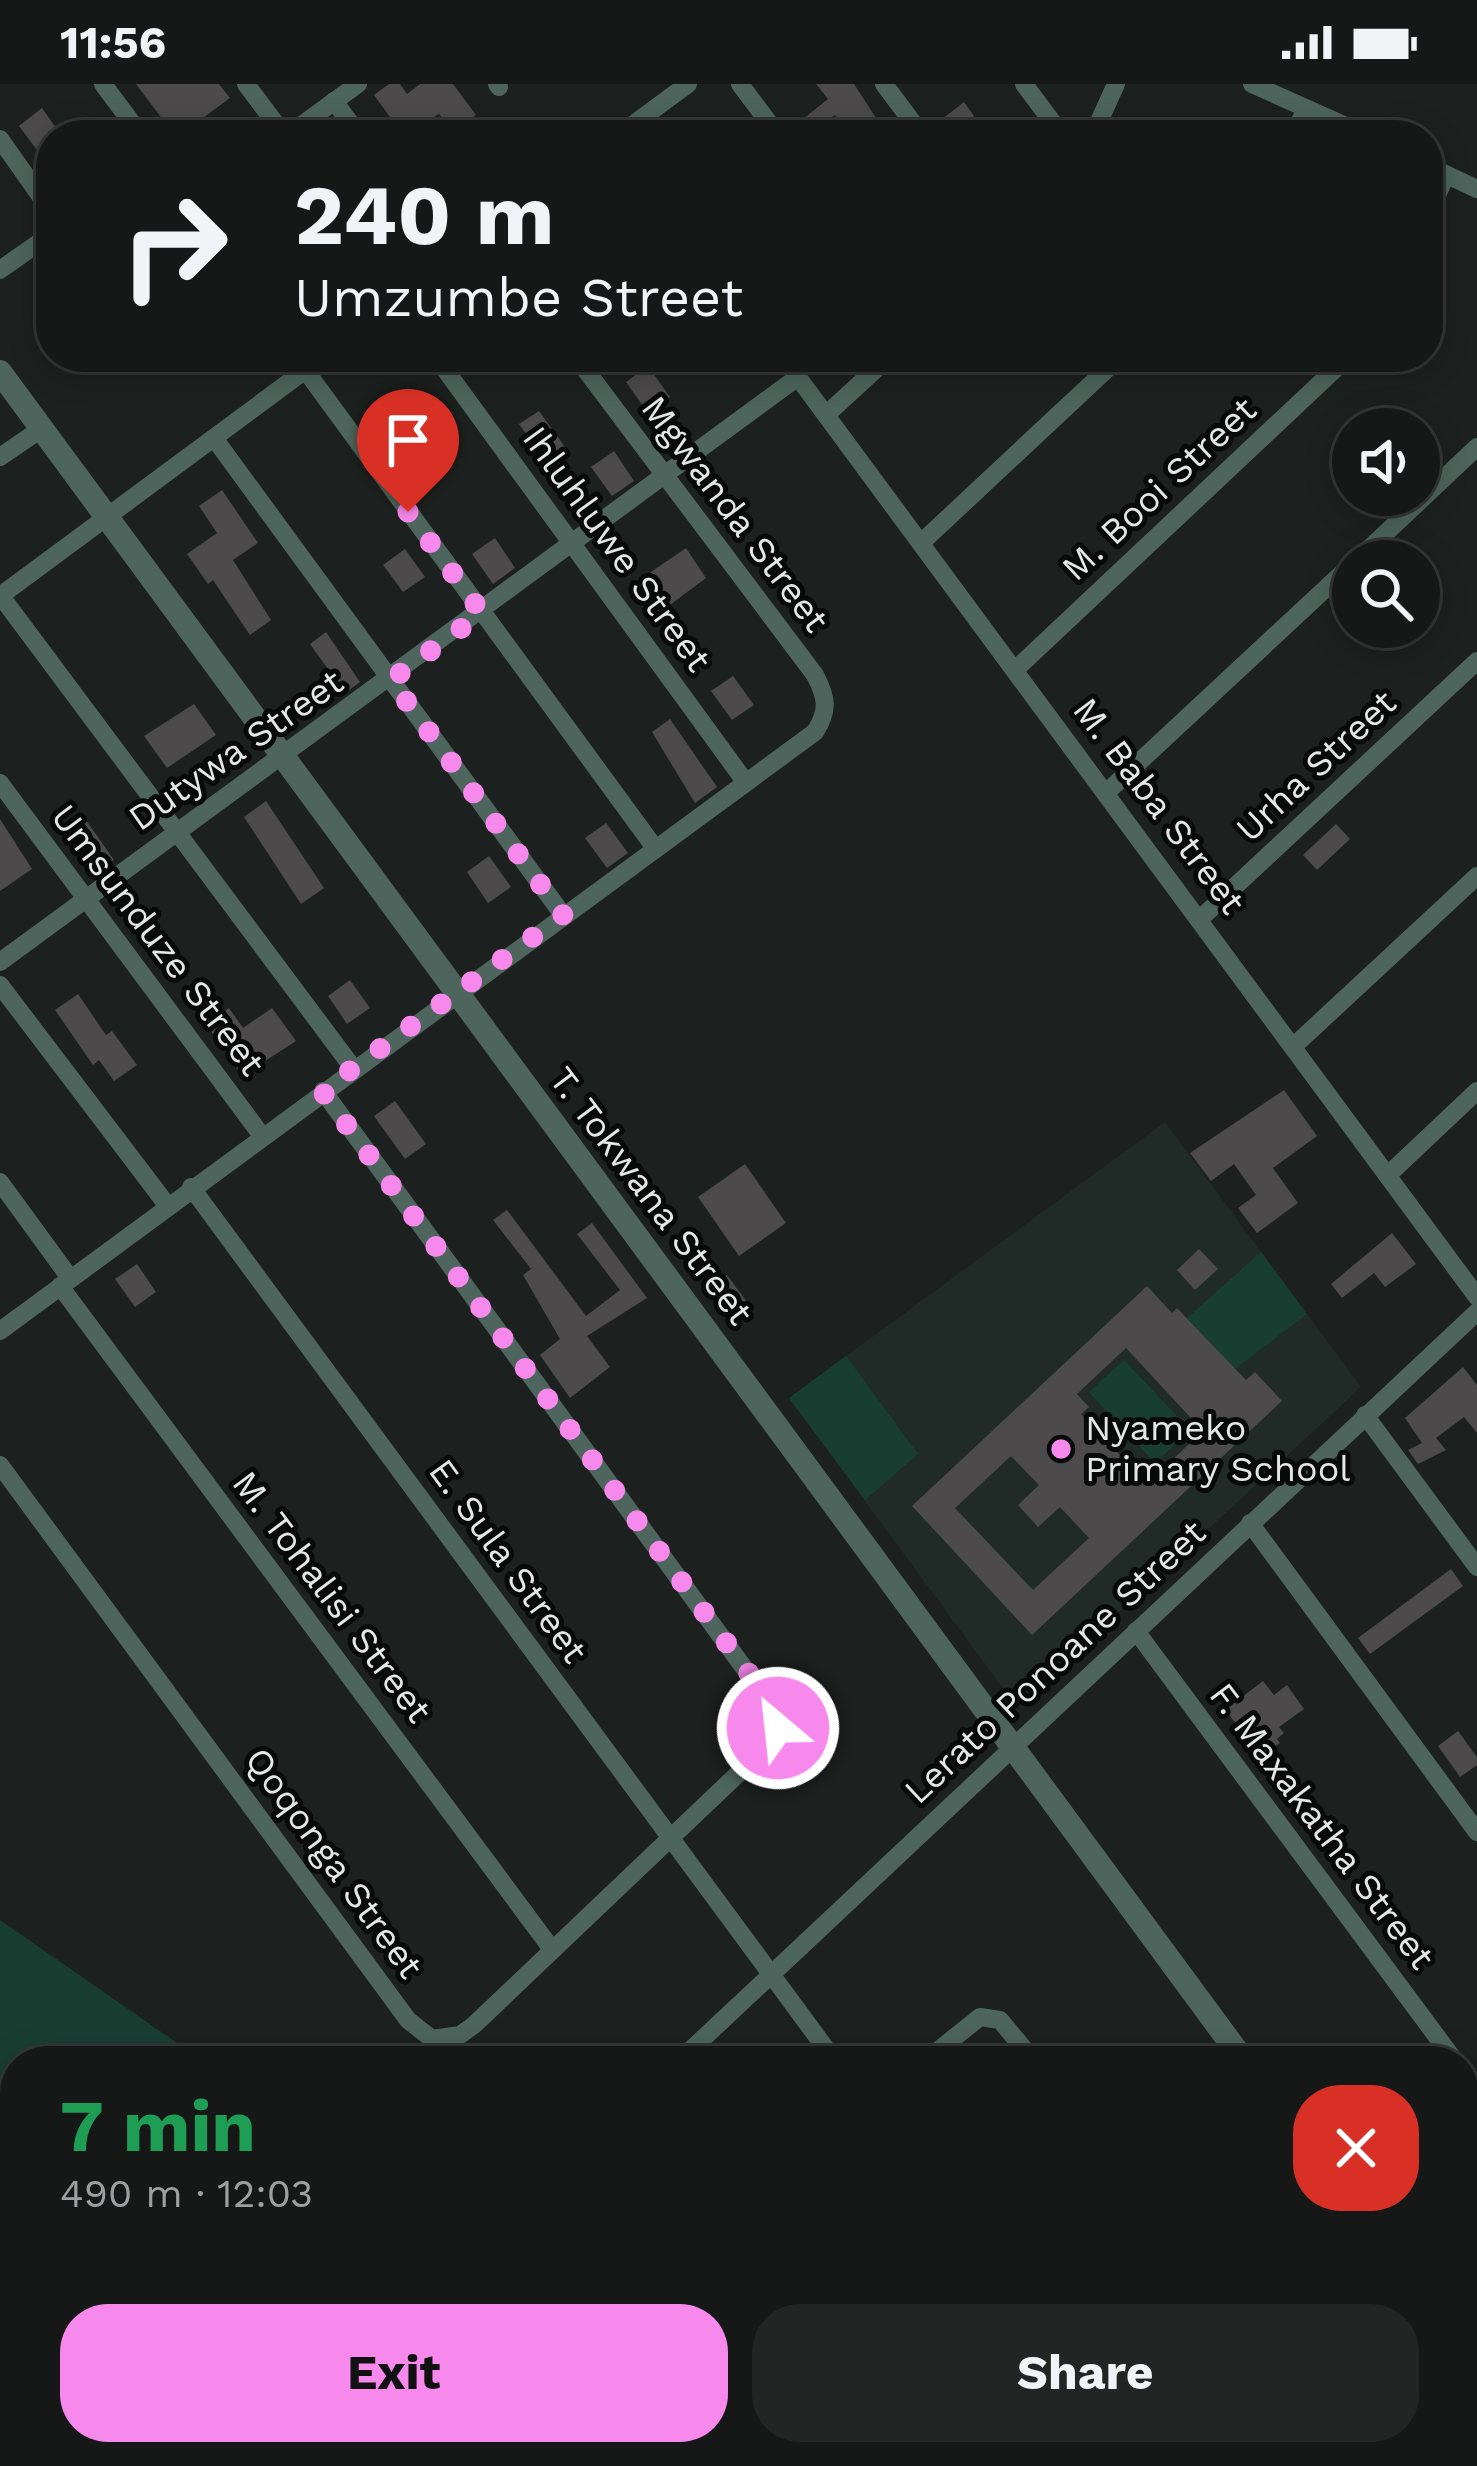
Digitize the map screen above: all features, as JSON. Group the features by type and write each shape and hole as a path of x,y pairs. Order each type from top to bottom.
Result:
{"street":[{"path":"104,84 130,120"},
{"path":"246,84 274,120"},
{"path":"307,120 358,84"},
{"path":"640,120 688,84"},
{"path":"740,84 767,120"},
{"path":"884,84 911,120"},
{"path":"1024,84 1051,120"},
{"path":"1100,120 1116,84"},
{"path":"1252,84 1331,120"},
{"path":"334,101 348,120"},
{"path":"1300,120 1306,109"},
{"path":"0,139 36,190"},
{"path":"1443,173 1477,189"},
{"path":"0,271 36,245"},
{"name":"T. Tokwana Street","path":"0,372 1233,2046"},
{"path":"305,372 0,595 353,1068"},
{"path":"307,372 655,848"},
{"name":"Ihluhluwe Street","path":"447,372 744,780"},
{"name":"Mgwanda Street","path":"587,372 815,675 827,706 815,732 744,780"},
{"name":"M. Baba Street","path":"794,372 1477,1297"},
{"path":"827,414 873,372"},
{"path":"922,542 1104,372"},
{"name":"M. Booi Street","path":"1016,669 1332,372"},
{"name":"Dutywa Street","path":"0,962 285,758 798,377"},
{"path":"0,457 41,428"},
{"path":"214,438 563,915"},
{"path":"1378,540 1477,447"},
{"path":"1107,792 1332,582"},
{"name":"Urha Street","path":"1201,918 1477,661"},
{"path":"0,1331 744,780"},
{"name":"Umsunduze Street","path":"0,783 262,1136"},
{"path":"1295,1045 1477,876"},
{"path":"0,986 167,1205"},
{"name":"Qoqonga Street","path":"0,1465 421,2032 432,2039 460,2035 773,1738 778,1728 774,1708 322,1091"},
{"path":"1389,1174 1477,1091"},
{"name":"M. Tohalisi Street","path":"0,1182 65,1282 551,1948"},
{"name":"E. Sula Street","path":"191,1187 825,2046"},
{"name":"Lerato Ponoane Street","path":"696,2046 1477,1312"},
{"path":"1365,1415 1477,1567"},
{"path":"1250,1522 1477,1832"},
{"name":"F. Maxakatha Street","path":"1136,1631 1444,2046"},
{"path":"941,2046 980,2017 1000,2020 1022,2046"}],"shaded area":[{"name":"Nyameko Primary School","path":"1165,1122 1361,1387 1031,1694 1008,1695 789,1398"}],"green space":[{"path":"1261,1252 1307,1314 1235,1369 1187,1318"},
{"path":"846,1356 918,1454 865,1500 789,1398"},
{"path":"1124,1360 1190,1430 1155,1463 1089,1392"},
{"path":"0,1920 181,2046 0,2046"}],"building":[{"path":"136,84 219,84 230,98 200,120 163,120"},
{"path":"389,84 400,84 407,94 420,84 453,84 476,115 469,120 444,120 439,114 429,120 392,120 374,95"},
{"path":"816,84 854,84 877,120 839,120 835,115 828,120 802,120 828,99"},
{"path":"964,102 974,116 970,120 941,120"},
{"path":"42,108 50,120 36,120 36,149 19,126"},
{"path":"640,372 652,372 670,397 648,413 626,382"},
{"path":"539,411 565,447 545,461 519,424"},
{"path":"614,451 634,481 612,496 591,467"},
{"path":"222,490 258,543 233,560 271,620 250,635 213,580 208,584 187,554 217,533 199,506"},
{"path":"495,538 515,568 493,584 472,554"},
{"path":"686,548 706,578 651,619 629,587"},
{"path":"405,549 425,577 403,592 383,565"},
{"path":"326,632 360,682 345,693 310,644"},
{"path":"733,676 754,705 732,720 711,691"},
{"path":"194,704 216,735 167,768 144,736"},
{"path":"670,719 717,787 695,803 652,732"},
{"path":"266,801 324,888 301,904 244,817"},
{"path":"81,813 114,860 99,871 65,823"},
{"path":"0,819 32,869 0,891"},
{"path":"606,823 628,853 607,868 585,838"},
{"path":"1336,824 1350,839 1317,870 1303,855"},
{"path":"489,856 511,887 488,903 467,872"},
{"path":"350,980 370,1008 347,1024 328,996"},
{"path":"78,994 106,1035 112,1031 137,1065 114,1081 99,1060 93,1065 55,1010"},
{"path":"229,1008 243,1028 272,1008 296,1041 242,1076 206,1024"},
{"path":"1284,1090 1317,1136 1273,1168 1298,1203 1257,1233 1238,1208 1256,1195 1234,1164 1211,1181 1190,1153"},
{"path":"395,1101 426,1144 405,1159 374,1116"},
{"path":"745,1164 786,1223 739,1256 698,1197"},
{"path":"507,1210 586,1316 620,1290 577,1234 592,1223 647,1298 587,1336 610,1367 570,1398 540,1355 560,1339 523,1275 531,1269 493,1220"},
{"path":"1392,1233 1416,1264 1385,1287 1374,1273 1342,1298 1331,1284"},
{"path":"1199,1249 1218,1269 1195,1290 1177,1270"},
{"path":"137,1264 156,1292 135,1307 115,1279"},
{"path":"727,1275 750,1306 733,1319 709,1289"},
{"path":"1147,1286 1172,1313 1177,1308 1246,1380 1255,1372 1282,1401 1032,1635 912,1506","holes":["1126,1348 1203,1431 1154,1477 1144,1466 1137,1473 1081,1414 1089,1407 1077,1394","1011,1456 1039,1485 1018,1505 1038,1527 1060,1507 1089,1538 1033,1590 955,1508"]},
{"path":"1463,1367 1477,1385 1477,1433 1464,1417 1436,1438 1446,1450 1418,1464 1408,1450 1422,1443 1405,1418"},
{"path":"1451,1569 1463,1586 1370,1654 1358,1638"},
{"path":"1263,1681 1274,1695 1287,1685 1304,1709 1279,1727 1284,1733 1277,1739 1280,1743 1262,1756 1225,1710"},
{"path":"1458,1731 1477,1757 1477,1765 1460,1777 1438,1746"}],"place":[{"name":"Nyameko Primary School","path":"1061,1449"}],"route":[{"path":"408,512 482,613 391,680 563,915 322,1091 764,1694 774,1708 778,1728"}]}
